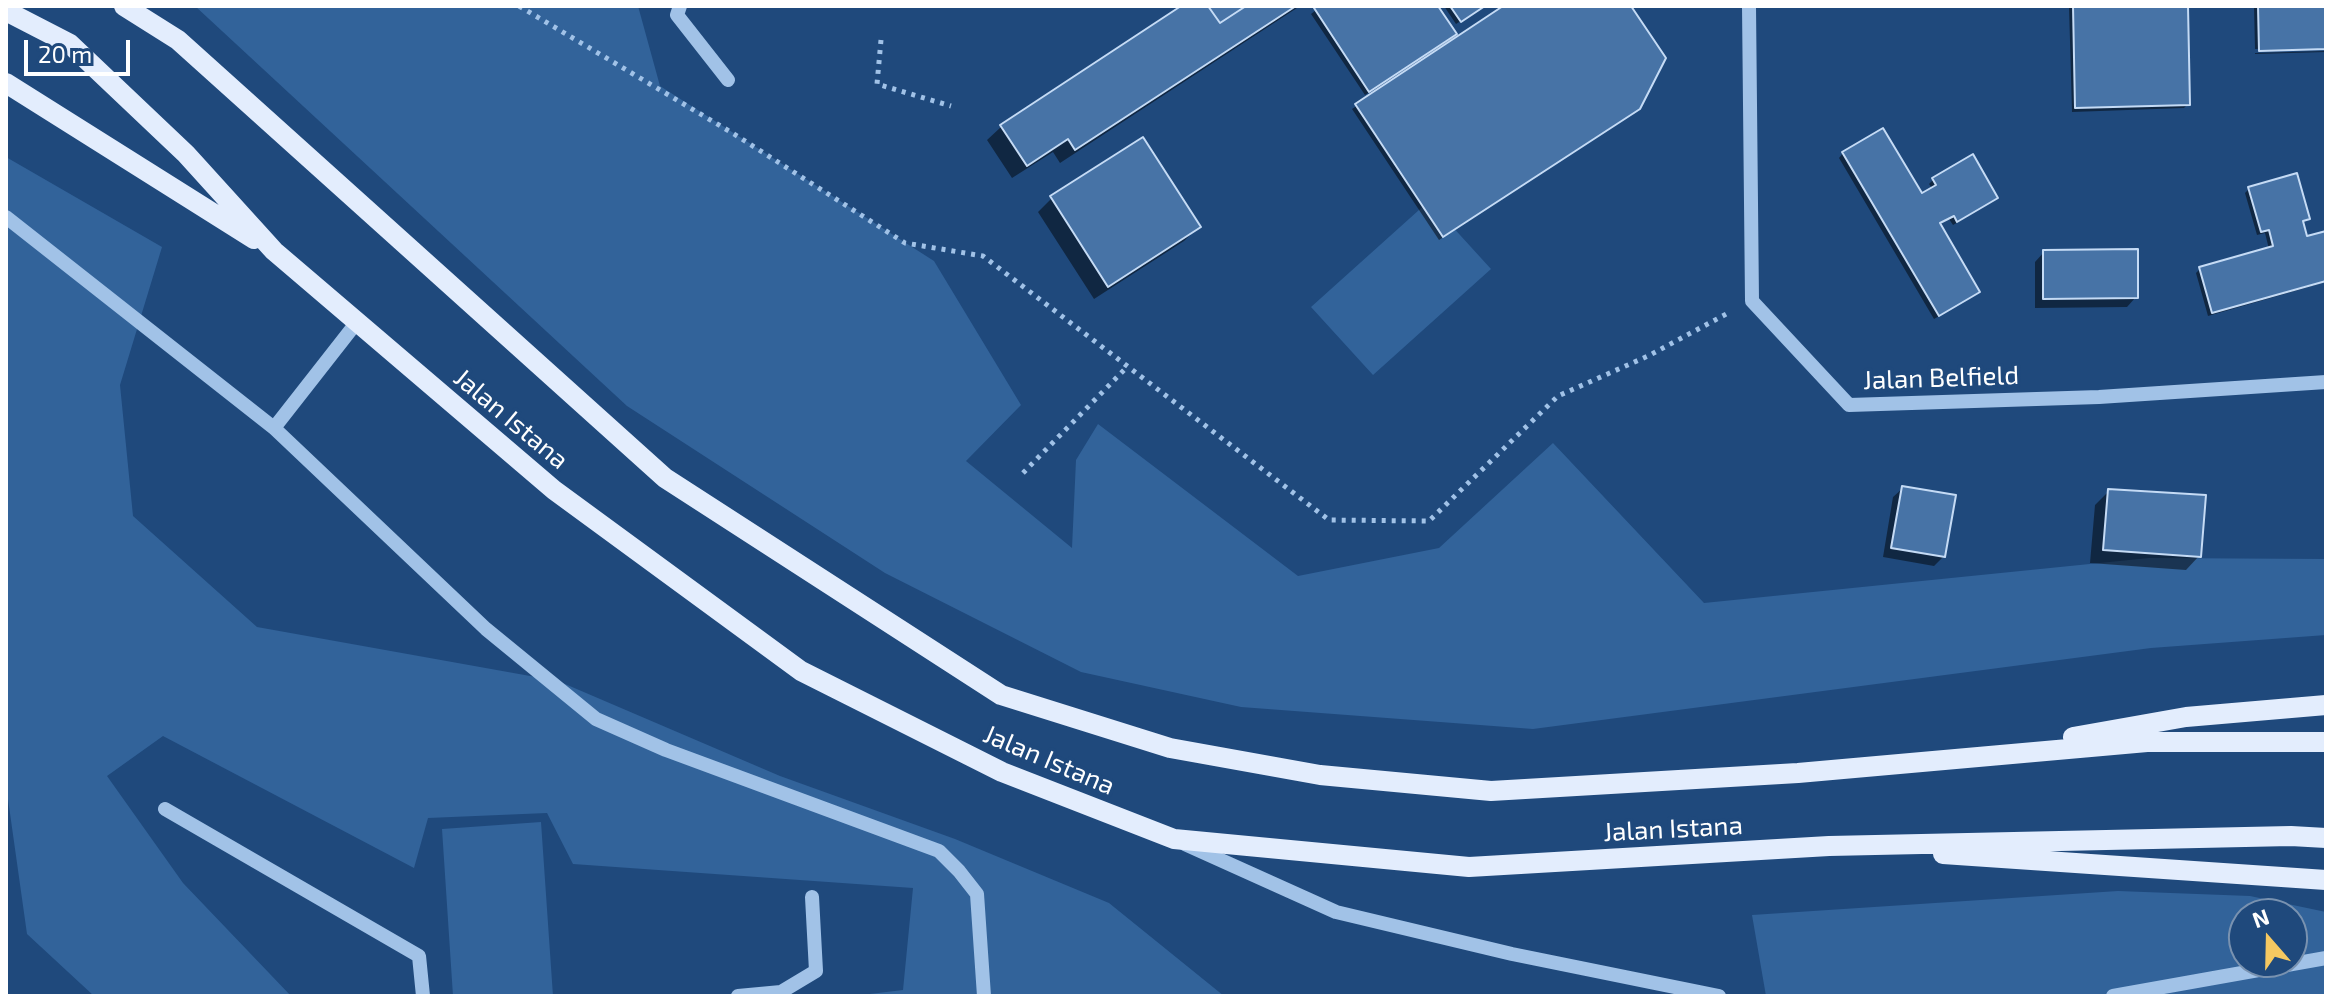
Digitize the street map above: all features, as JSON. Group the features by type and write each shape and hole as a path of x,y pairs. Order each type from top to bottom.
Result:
{"main road":[{"name":"Jalan Istana","path":"124,6 178,40 665,478 1001,695 1170,748 1320,775 1491,791 1798,773 2147,742 2326,742"},
{"path":"143,6 178,40"},
{"name":"Jalan Istana","path":"6,11 70,44 186,154 274,251 554,490 801,671 1002,772 1174,839 1469,867 1829,846 2276,836 2326,838"},
{"path":"6,83 274,251"},
{"path":"1943,760 2186,717 2326,705"},
{"path":"1829,846 2326,880"}],"street":[{"path":"680,6 677,15 728,80"},
{"path":"1749,6 1752,301"},
{"path":"6,217 274,428 486,629 596,719 666,750 939,851 977,894 984,996"},
{"name":"Jalan Belfield","path":"1752,301 1849,405 2099,397 2326,382"},
{"path":"274,428 357,322"},
{"path":"165,809 419,956 423,996"},
{"path":"1174,839 1336,912 1512,954 1719,996"},
{"path":"738,996 781,992 816,971 812,897"},
{"path":"2113,996 2326,958"}],"path":[{"path":"519,6 734,134 905,243 983,256 1329,520 1429,521 1558,396 1648,356 1752,301"},
{"path":"881,40 877,84 951,106"},
{"path":"1023,473 1128,366"}],"shaded area":[{"path":"195,6 638,6 660,86 934,261 1021,405 966,461 1072,548 1076,460 1098,424 1298,576 1439,548 1553,443 1704,603 2149,558 2326,559 2326,635 2151,648 1533,729 1241,707 1081,672 885,573 627,406"},
{"path":"6,157 162,247 120,385 133,516 257,627 558,681 780,776 955,839 1109,903 1224,996 853,996 903,990 913,888 573,864 547,813 428,818 414,868 163,736 107,776 183,883 291,996 94,996 27,934 6,785"},
{"path":"1429,201 1491,269 1373,375 1311,307"},
{"path":"541,822 553,996 453,996 442,829"},
{"path":"2118,891 2250,896 2260,898 2228,898 2228,978 2308,978 2308,908 2326,912 2326,996 1766,996 1752,915"}],"building":[{"path":"1181,6 1208,6 1220,23 1246,6 1296,6 1075,150 1068,139 1027,166 1000,125"},
{"path":"1208,6 1246,6 1220,23"},
{"path":"1438,6 1457,34 1369,92 1314,8"},
{"path":"1450,6 1485,6 1461,22"},
{"path":"1503,6 1631,6 1666,58 1640,109 1443,237 1355,104"},
{"path":"2073,6 2188,6 2190,105 2075,108"},
{"path":"2258,6 2326,6 2326,49 2259,51"},
{"path":"1883,128 1922,193 1936,185 1932,178 1973,154 1998,198 1957,222 1954,216 1940,223 1980,292 1939,316 1842,152"},
{"path":"1143,137 1201,227 1108,287 1050,196"},
{"path":"2297,173 2310,219 2303,221 2307,236 2326,231 2326,281 2212,313 2199,267 2273,246 2269,230 2261,232 2248,187"},
{"path":"2138,249 2138,298 2043,299 2043,250"},
{"path":"1902,486 1956,495 1945,557 1891,548"},
{"path":"2108,489 2206,495 2201,557 2103,550"}]}
